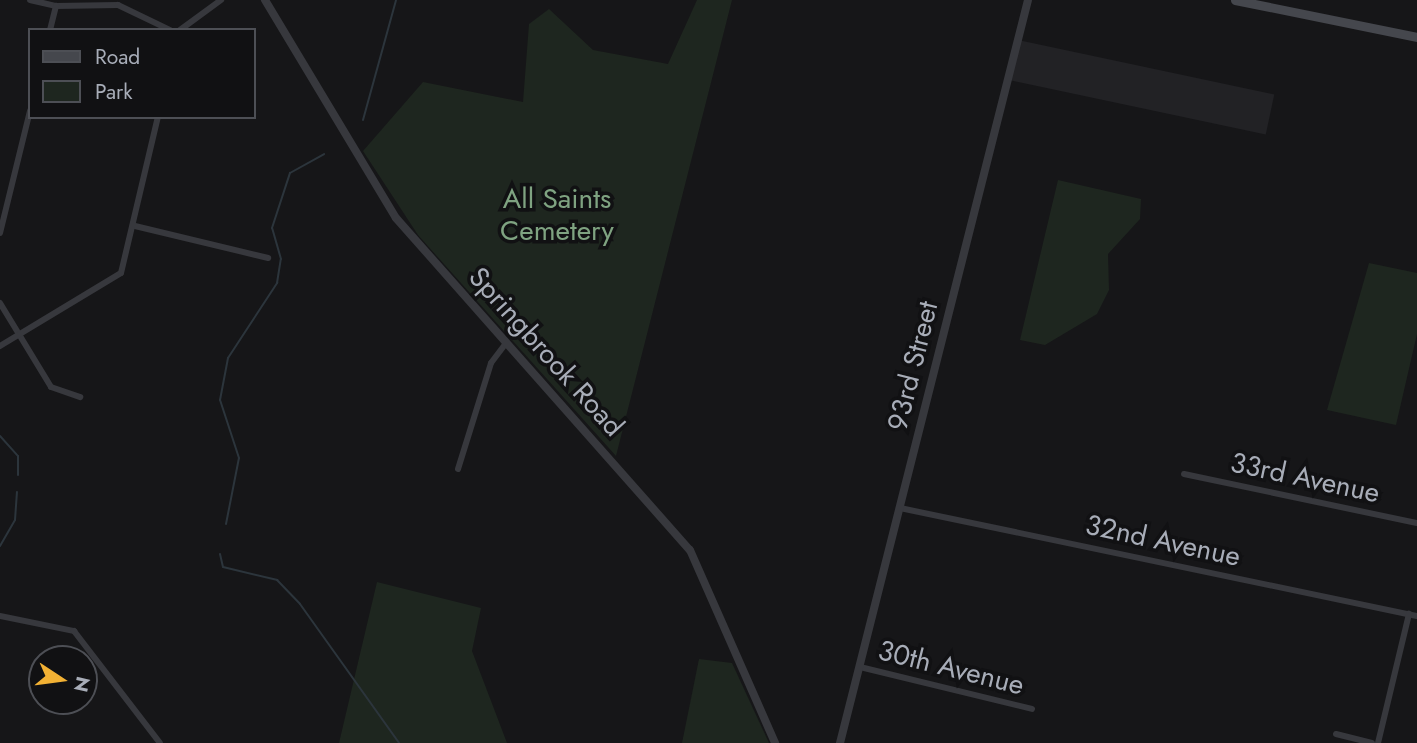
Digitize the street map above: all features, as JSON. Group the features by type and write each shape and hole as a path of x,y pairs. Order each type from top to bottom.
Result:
{"main road":[{"path":"1235,0 1417,37"}],"street":[{"path":"30,0 55,6 118,5 166,28"},
{"path":"183,28 220,0"},
{"name":"Springbrook Road","path":"265,0 396,218 690,550 775,743"},
{"name":"93rd Street","path":"841,743 1028,0"},
{"path":"50,28 55,6"},
{"path":"0,233 28,119"},
{"path":"0,346 121,273 135,226 158,119"},
{"path":"135,226 268,258"},
{"path":"0,303 51,387 80,397"},
{"path":"458,469 491,363 507,342"},
{"name":"33rd Avenue","path":"1184,474 1417,523"},
{"name":"32nd Avenue","path":"900,508 1417,616"},
{"path":"1378,743 1409,614"},
{"path":"0,616 74,631 100,657 160,743"},
{"name":"30th Avenue","path":"860,667 1032,709"},
{"path":"1336,734 1371,743"}],"shaded area":[{"path":"1018,40 1274,94 1266,135 1009,80"}],"green space":[{"name":"All Saints Cemetery","path":"697,0 732,0 616,456 418,235 363,151 423,82 523,102 529,24 549,9 593,50 668,64"},
{"path":"1058,180 1141,199 1140,219 1108,254 1109,290 1097,314 1045,345 1020,340"},
{"path":"1369,263 1417,273 1417,334 1396,425 1327,410"},
{"path":"377,582 481,608 472,651 507,743 339,743"},
{"path":"699,659 732,663 769,743 682,743"}],"waterway":[{"path":"363,120 396,0"},
{"path":"226,524 239,458 220,400 228,358 277,283 281,259 272,228 290,173 324,154"},
{"path":"0,436 18,456 18,475"},
{"path":"0,546 15,520 17,492"},
{"path":"220,554 223,567 277,580 300,604 399,743"}]}
